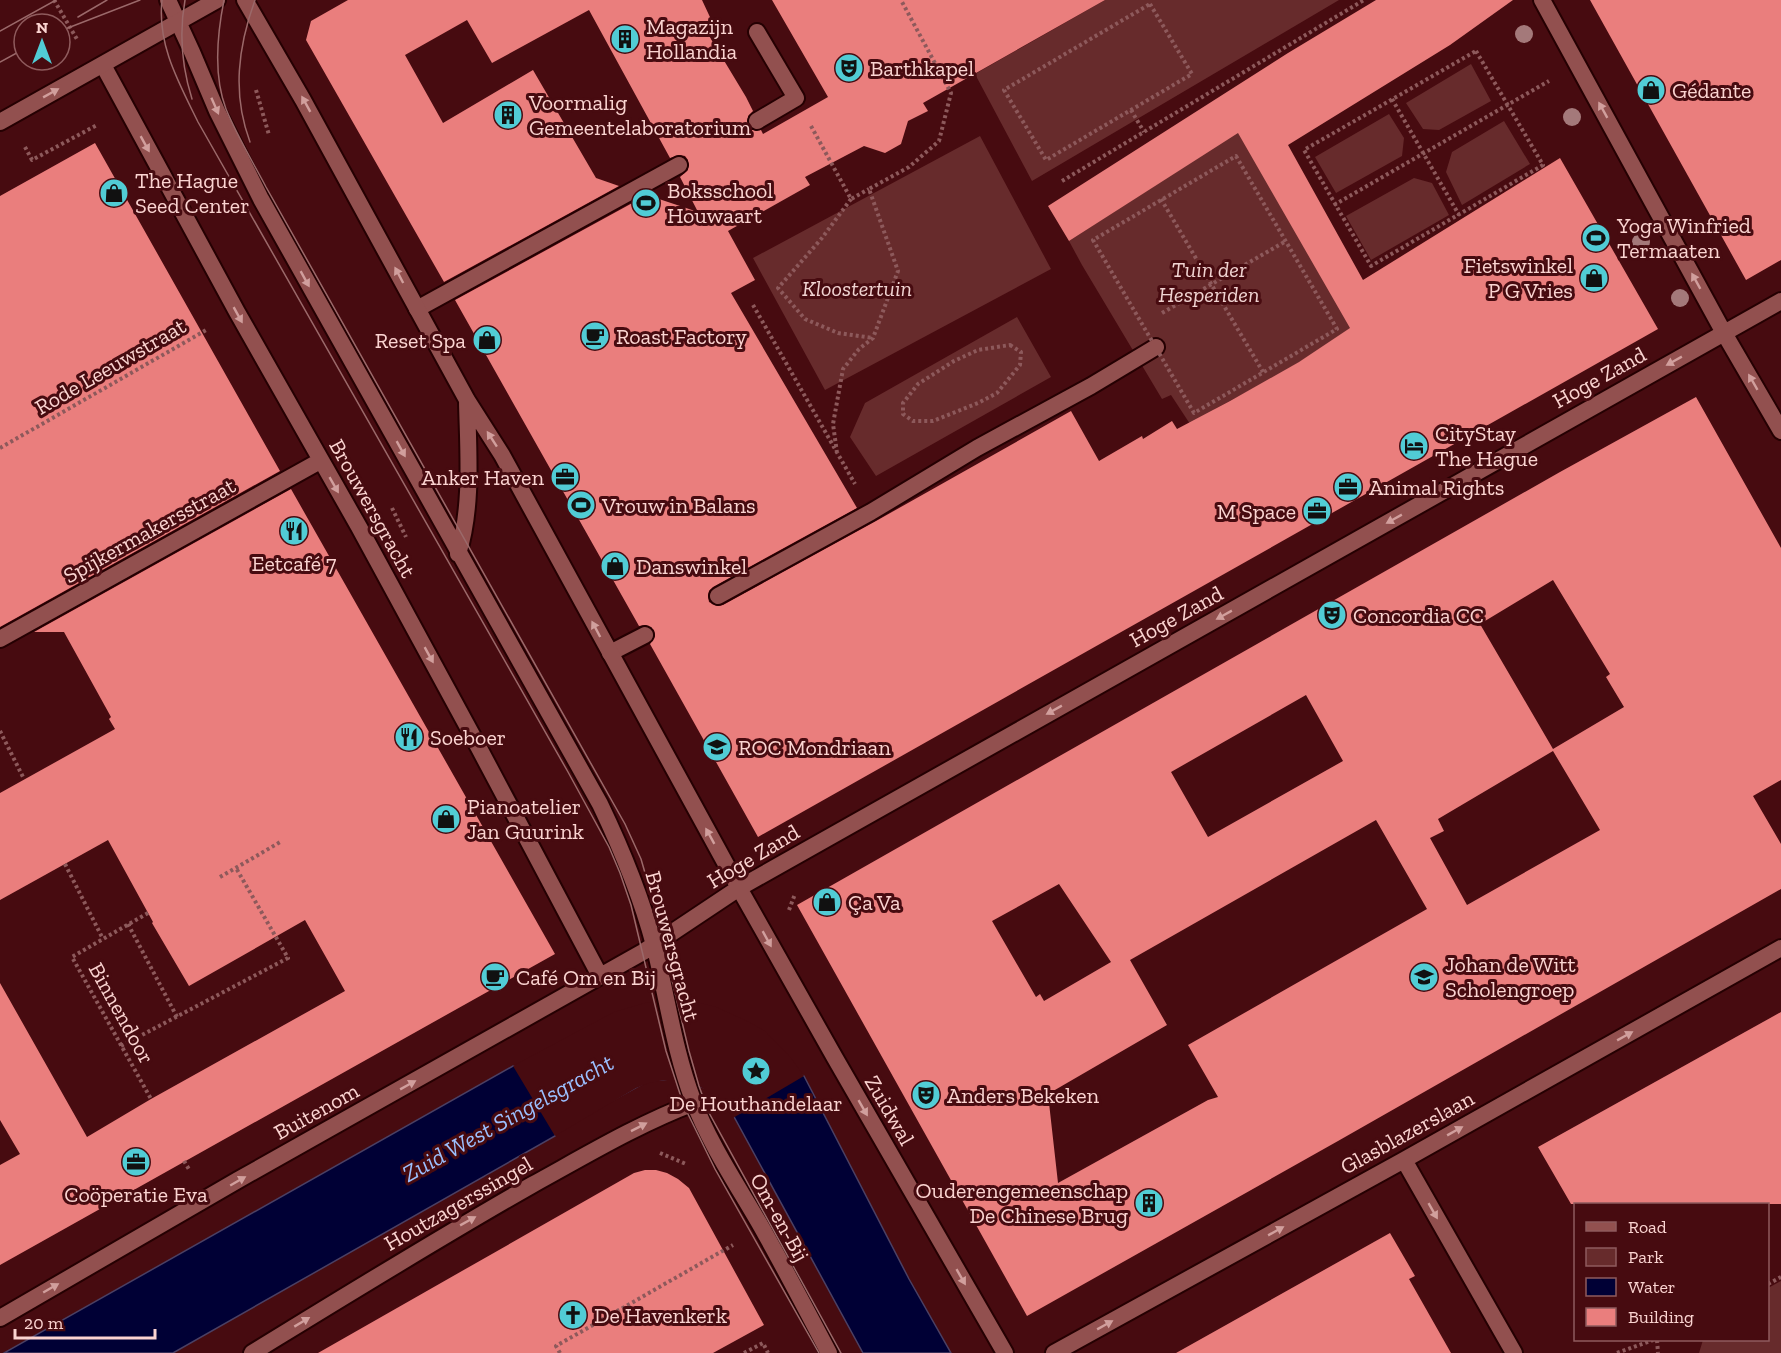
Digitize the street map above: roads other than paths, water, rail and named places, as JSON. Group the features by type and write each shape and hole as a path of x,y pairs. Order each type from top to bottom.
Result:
{"street":[{"name":"Brouwersgracht","path":"168,0 217,111 261,199 600,804 637,889 654,945 686,1082 694,1102"},
{"path":"0,122 217,0"},
{"path":"245,0 303,100 467,400 502,455 739,888"},
{"path":"1542,0 1781,431"},
{"path":"757,32 796,98 757,121"},
{"name":"Brouwersgracht","path":"103,65 237,312 359,527 600,976"},
{"path":"417,309 679,165"},
{"name":"Hoge Zand","path":"654,945 739,888 1781,301"},
{"path":"718,596 870,512 976,448 1091,386 1156,347"},
{"path":"458,554 464,537 469,470 467,400"},
{"name":"Spijkermakersstraat","path":"0,639 320,461"},
{"path":"609,653 645,635"},
{"name":"Zuidwal","path":"739,888 1005,1353"},
{"name":"Buitenom","path":"0,1318 238,1180 654,945"},
{"name":"Glasblazerslaan","path":"1054,1353 1781,948"},
{"name":"Om-en-Bij","path":"694,1102 712,1142 763,1229 829,1353"},
{"name":"Houtzagerssingel","path":"252,1353 461,1225 635,1129 694,1102"},
{"path":"1404,1160 1514,1353"}],"water":[{"name":"Zuid West Singelsgracht","path":"513,1066 800,1074 804,1076 909,1279 951,1353 863,1353 727,1104 716,1093 681,1078 648,1081 556,1131 555,1136 173,1353 4,1353"}],"tram line":[{"path":"0,31 56,0"},
{"path":"78,17 107,0"},
{"path":"72,26 140,0"},
{"path":"162,0 161,17 166,48 177,78 198,122 609,847 631,905 666,1051 684,1106 715,1169 819,1353"},
{"path":"185,0 182,50 192,99"},
{"path":"224,0 218,41 218,69 222,96 230,119 266,187 625,824 641,859 652,897 689,1051 708,1111 841,1353"},
{"path":"250,142 241,106 239,71 245,35 255,0"},
{"path":"0,62 12,56"}],"place":[{"name":"Magazijn Hollandia","path":"625,39"},
{"name":"Barthkapel","path":"849,68"},
{"name":"Gédante","path":"1651,90"},
{"name":"Voormalig Gemeentelaboratorium","path":"508,115"},
{"name":"The Hague Seed Center","path":"114,193"},
{"name":"Boksschool Houwaart","path":"646,203"},
{"name":"Yoga Winfried Termaaten","path":"1596,238"},
{"name":"Fietswinkel P G Vries","path":"1594,278"},
{"name":"Roast Factory","path":"595,336"},
{"name":"Reset Spa","path":"487,340"},
{"name":"CityStay The Hague","path":"1414,446"},
{"name":"Anker Haven","path":"565,477"},
{"name":"Animal Rights","path":"1348,487"},
{"name":"Vrouw in Balans","path":"581,505"},
{"name":"M Space","path":"1317,511"},
{"name":"Eetcafé 7","path":"294,531"},
{"name":"Danswinkel","path":"615,566"},
{"name":"Concordia CC","path":"1332,615"},
{"name":"Soeboer","path":"409,737"},
{"name":"ROC Mondriaan","path":"717,747"},
{"name":"Pianoatelier Jan Guurink","path":"446,819"},
{"name":"Ça Va","path":"827,902"},
{"name":"Café Om en Bij","path":"495,977"},
{"name":"Johan de Witt Scholengroep","path":"1424,977"},
{"name":"De Houthandelaar","path":"756,1071"},
{"name":"Anders Bekeken","path":"926,1095"},
{"name":"Coöperatie Eva","path":"136,1162"},
{"name":"Ouderengemeenschap De Chinese Brug","path":"1149,1203"},
{"name":"De Havenkerk","path":"573,1315"}],"park label":[{"name":"Tuin der Hesperiden","path":"1209,282"},
{"name":"Kloostertuin","path":"857,288"}]}
